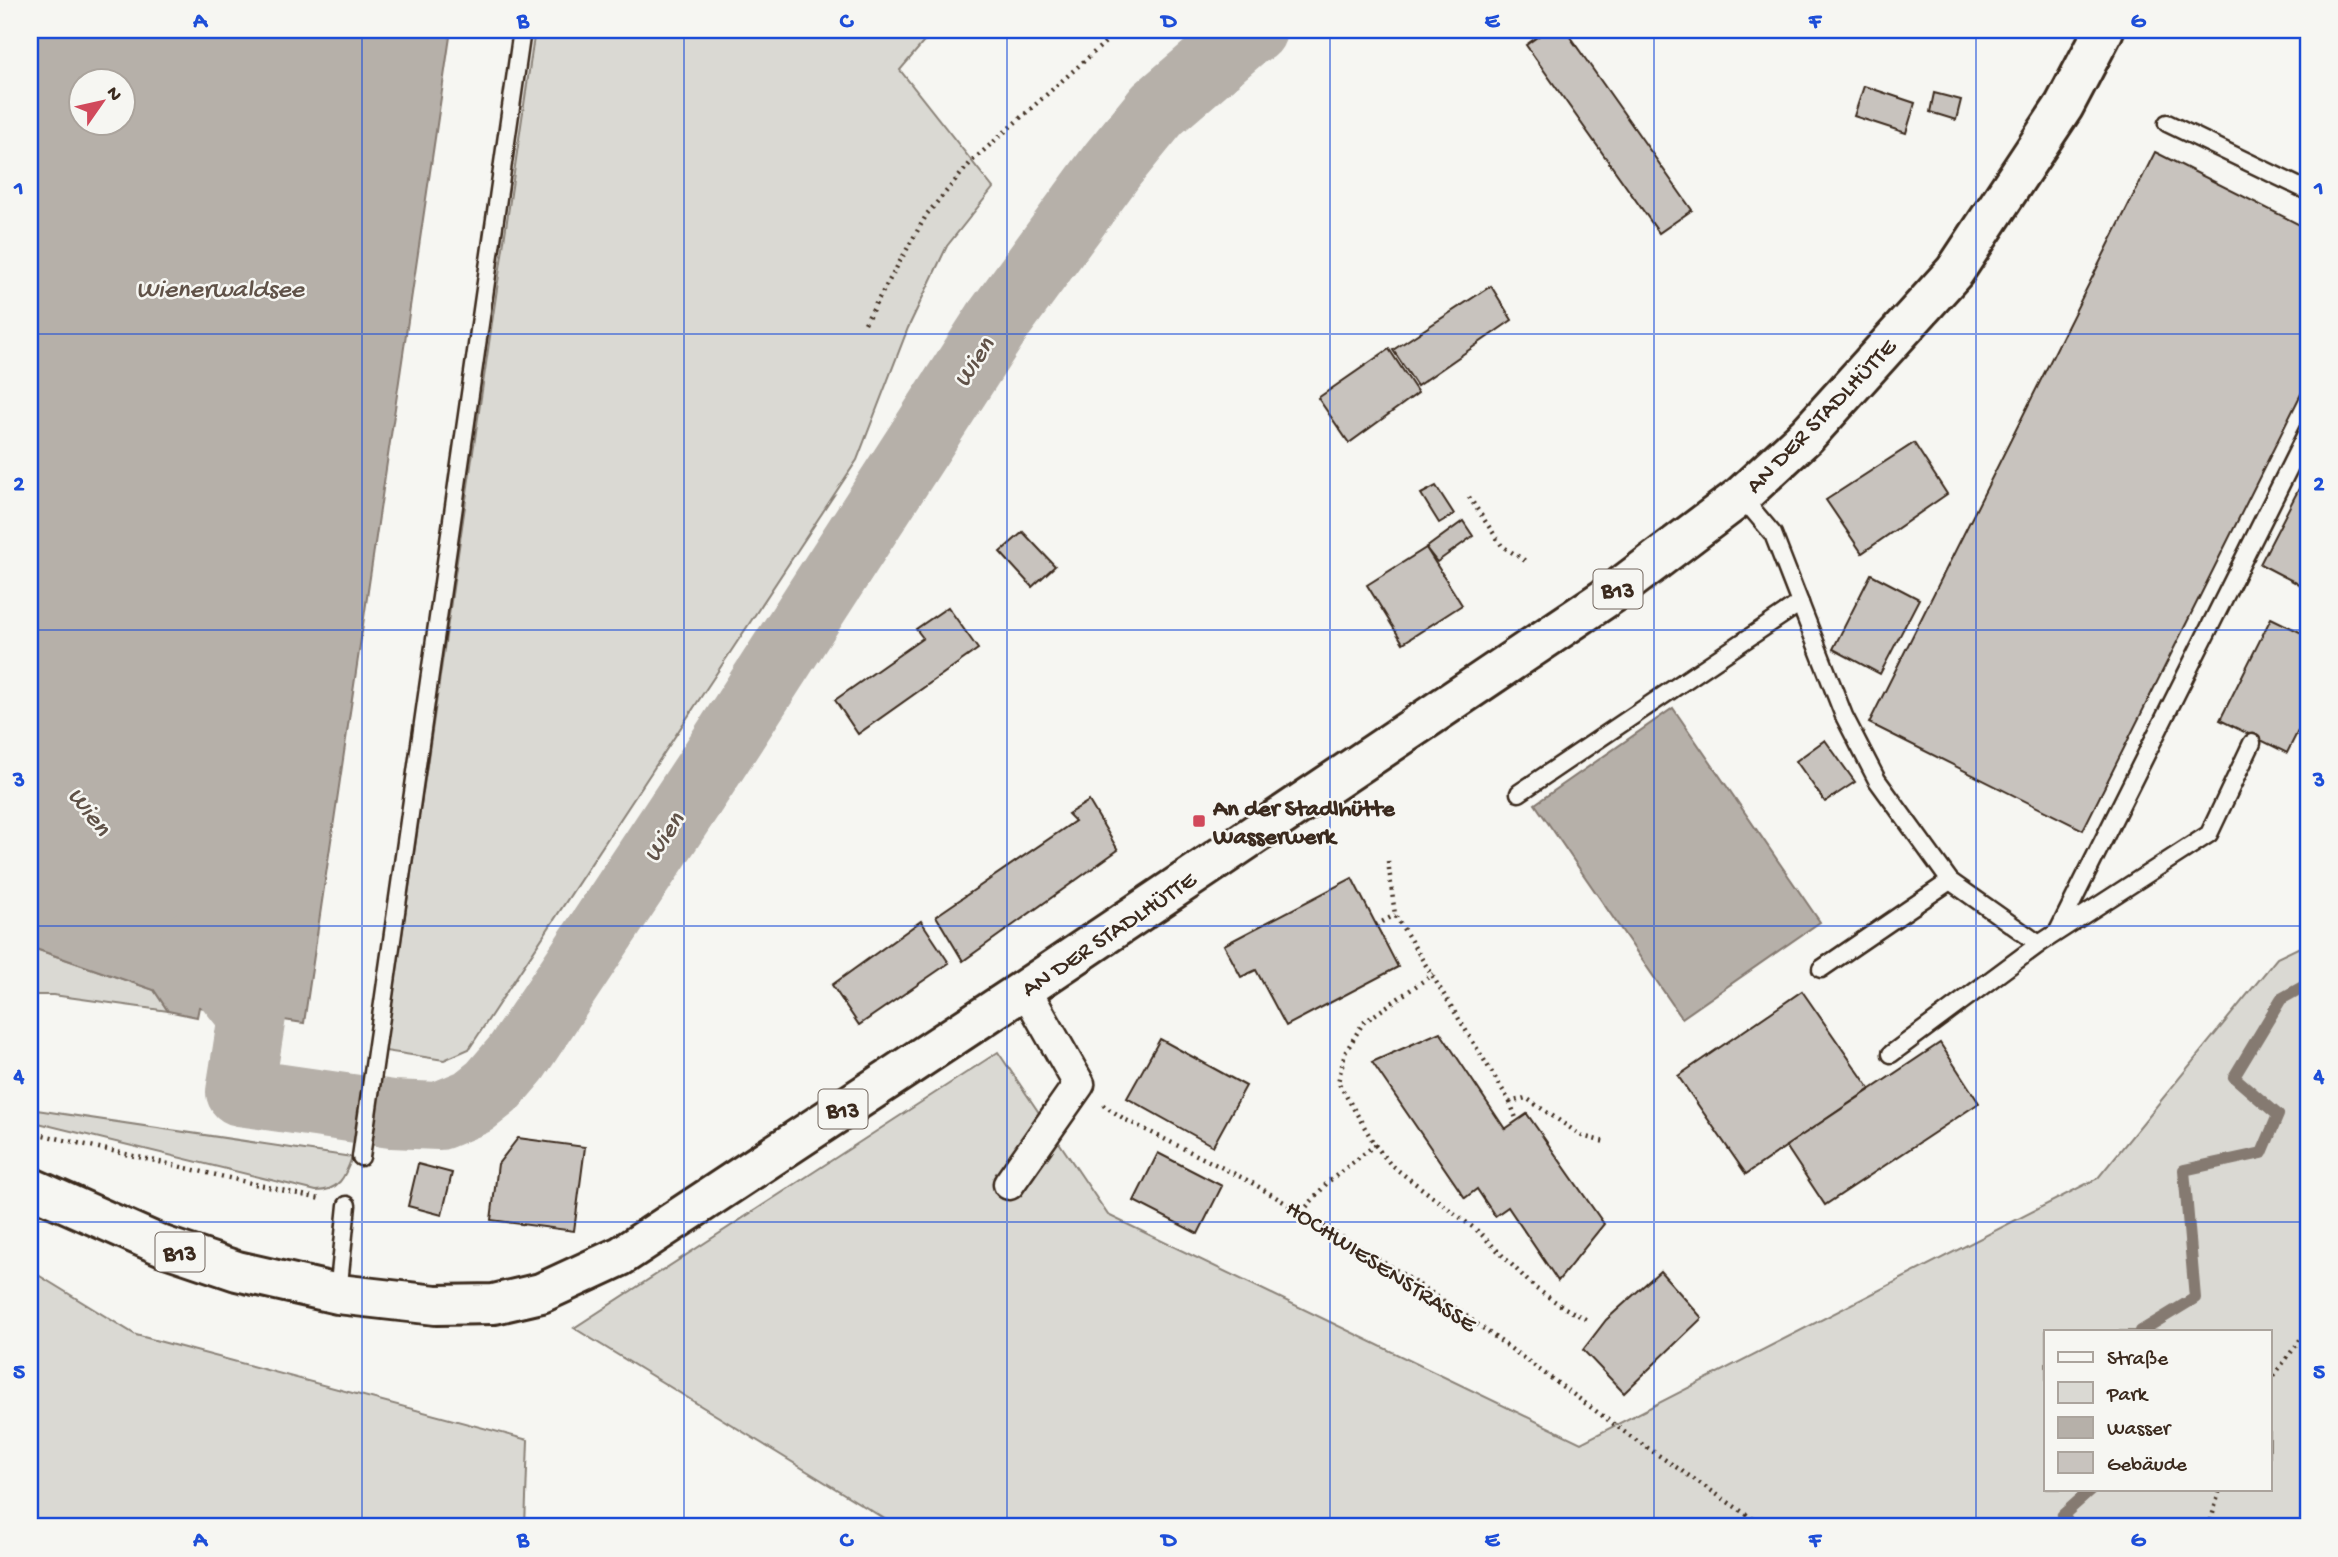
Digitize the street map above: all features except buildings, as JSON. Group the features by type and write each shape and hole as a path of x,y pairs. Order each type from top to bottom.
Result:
{"main road":[{"name":"AN DER STADLHÜTTE","path":"30,1186 163,1246 237,1271 338,1294 436,1305 494,1304 541,1293 621,1256 1025,989 1613,593 1741,496 1807,435 1955,271 2064,106 2097,44"}],"street":[{"path":"1009,1184 1079,1084 1025,989"}],"lane":[{"path":"361,1157 522,30"},
{"path":"2167,123 2308,191"},
{"path":"2058,932 2308,430"},
{"path":"1741,496 1773,534 1844,716 1877,780 1950,881 2039,944"},
{"path":"1519,793 1800,603"},
{"path":"1891,1054 2039,944 2209,834 2252,743"},
{"path":"1821,969 1950,881"},
{"path":"338,1294 347,1205"}],"path":[{"path":"865,323 927,214 972,161 1119,30"},
{"path":"1469,497 1502,546 1527,562"},
{"path":"1388,861 1395,915 1510,1102 1517,1121"},
{"path":"1376,925 1395,915"},
{"path":"1433,974 1363,1023 1345,1054 1338,1082 1375,1145 1391,1165 1479,1232 1535,1288 1589,1321"},
{"name":"HOCHWIESENSTRASSE","path":"1079,1084 1096,1101 1126,1120 1249,1181 1394,1268 1458,1310 1630,1436 1765,1527"},
{"path":"1510,1102 1526,1098 1582,1136 1605,1142"},
{"path":"30,1132 347,1205"},
{"path":"1302,1212 1328,1182 1375,1145"},
{"path":"2272,1378 2308,1329"},
{"path":"2209,1527 2220,1490"}],"green space":[{"path":"535,30 934,30 900,70 993,188 947,246 908,328 857,460 469,1049 444,1060 385,1051"},
{"path":"2308,943 2308,1527 898,1527 574,1328 998,1052 1108,1215 1581,1443 2098,1178 2277,958"},
{"path":"30,947 154,990 168,1011 53,995 30,995"},
{"path":"30,1109 352,1157 347,1171 336,1186 316,1191 30,1121"},
{"path":"30,1270 136,1335 528,1440 525,1527 30,1527"}],"water":[{"name":"Wienerwaldsee","path":"30,30 451,30 304,1023 199,1007 197,1017 168,1011 154,990 30,947"},
{"path":"1673,708 1820,922 1682,1018 1535,804"}],"waterway":[{"name":"Wien","path":"194,942 252,1016 240,1092 392,1114 439,1116 473,1102 492,1087 516,1059 704,776 998,321 1113,164 1158,109 1253,30"},
{"path":"2143,1330 2195,1298 2184,1170 2262,1153 2278,1115 2234,1077 2281,999 2308,984"},
{"path":"2071,1527 2063,1515 2091,1490"}],"place":[{"name":"An der Stadlhütte Wasserwerk","path":"1199,821"}]}
